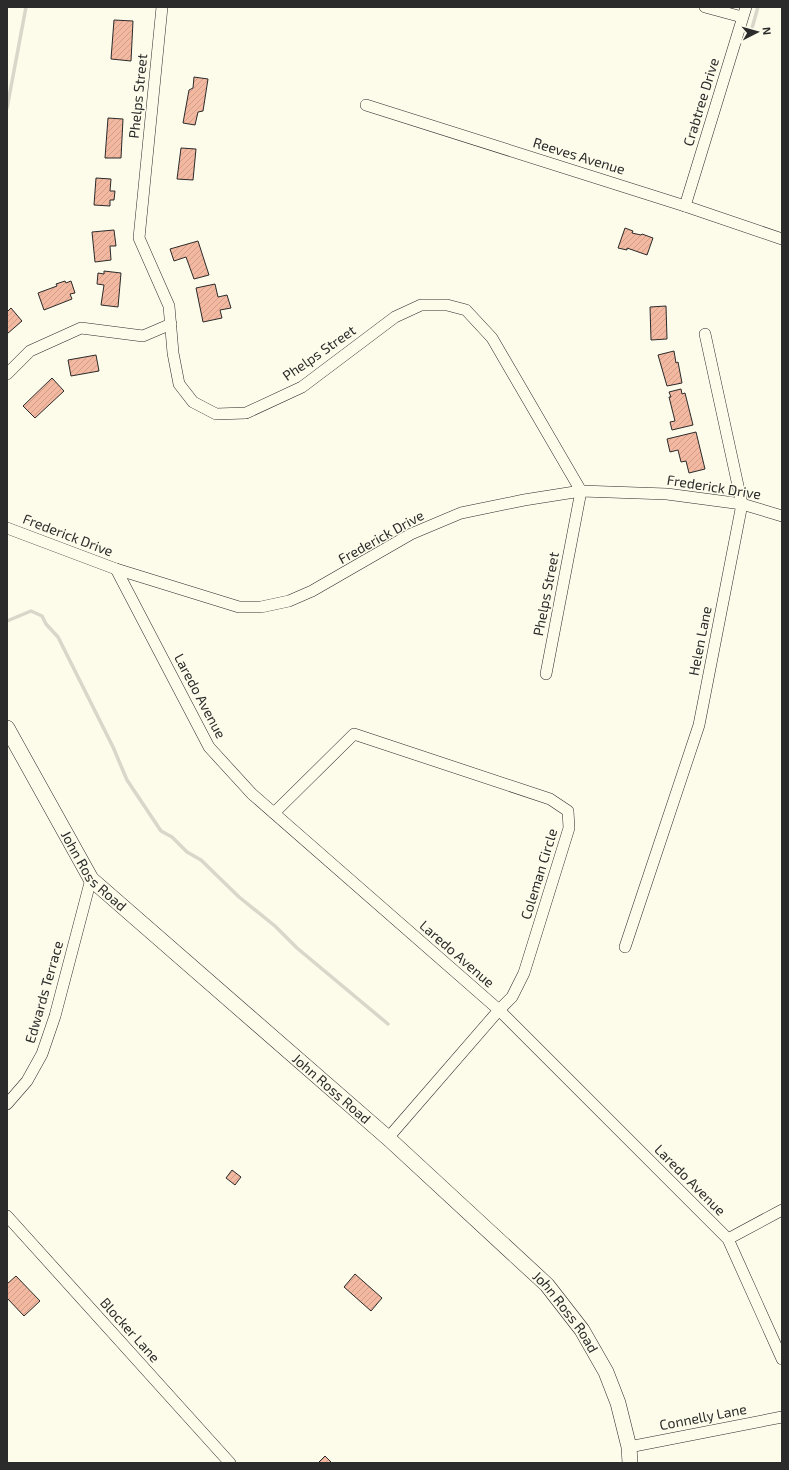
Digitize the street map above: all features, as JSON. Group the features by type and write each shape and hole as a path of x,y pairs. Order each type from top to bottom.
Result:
{"street":[{"name":"Phelps Street","path":"162,7 139,238 169,306 173,353 179,384 193,402 216,414 246,413 302,387 395,317 421,305 447,305 466,310 492,338 581,491 546,674"},
{"path":"705,7 744,12"},
{"name":"Crabtree Drive","path":"685,206 744,12"},
{"name":"Reeves Avenue","path":"366,105 685,206 782,239"},
{"path":"7,374 30,351 81,328 143,336 171,324"},
{"name":"Helen Lane","path":"625,947 700,725 742,504 704,334"},
{"name":"Frederick Drive","path":"7,528 116,569 239,607 261,607 289,602 312,591 411,534 461,513 524,500 581,491 667,494 742,504 782,516"},
{"name":"Laredo Avenue","path":"116,569 209,747 252,794 499,1010 728,1239 782,1359"},
{"name":"John Ross Road","path":"7,728 91,879 388,1138 552,1291 582,1330 606,1372 618,1403 630,1447 630,1463"},
{"name":"Coleman Circle","path":"274,813 354,734 550,799 568,812 569,828 524,972 512,997 388,1138"},
{"name":"Edwards Terrace","path":"7,1104 27,1081 42,1054 55,1016 91,879"},
{"path":"728,1239 782,1210"},
{"name":"Blocker Lane","path":"7,1216 230,1463"},
{"name":"Connelly Lane","path":"630,1447 782,1417"}],"building":[{"path":"114,20 133,21 131,61 111,59"},
{"path":"194,77 208,79 203,111 198,112 195,125 183,123 189,90 193,88"},
{"path":"108,118 123,119 121,158 105,158"},
{"path":"181,148 196,149 193,180 177,179"},
{"path":"96,178 111,179 110,191 115,191 114,200 110,200 110,206 94,205"},
{"path":"625,228 633,231 632,233 642,234 653,238 647,255 627,248 627,250 618,248"},
{"path":"114,230 116,246 110,246 111,260 95,262 92,232"},
{"path":"198,241 209,275 194,279 186,257 174,261 170,249"},
{"path":"104,271 121,273 118,307 101,305 104,285 97,284 98,273 104,274"},
{"path":"65,281 66,283 71,281 75,293 70,294 72,299 44,310 38,293 57,286 56,284"},
{"path":"215,284 218,297 227,295 231,308 220,310 222,318 203,322 196,288"},
{"path":"666,306 667,339 651,340 650,307"},
{"path":"11,308 22,321 7,334 7,312"},
{"path":"674,351 676,363 678,362 682,383 667,386 658,355"},
{"path":"96,355 99,371 71,376 68,360"},
{"path":"52,378 64,391 35,418 23,406"},
{"path":"681,389 682,394 685,393 693,425 672,430 670,422 675,421 669,392"},
{"path":"696,432 705,469 689,473 686,461 681,462 678,450 670,452 667,439"},
{"path":"232,1170 241,1177 235,1185 226,1178"},
{"path":"355,1274 382,1298 371,1311 344,1287"},
{"path":"16,1276 40,1301 24,1316 7,1298 7,1284"},
{"path":"325,1456 332,1463 318,1463"}],"waterway":[{"path":"7,108 26,7"},
{"path":"752,28 758,7"},
{"path":"7,621 31,611 42,616 46,624 58,637 113,747 127,780 161,831 172,837 187,852 201,860 239,897 275,926 297,948 388,1024"}]}
